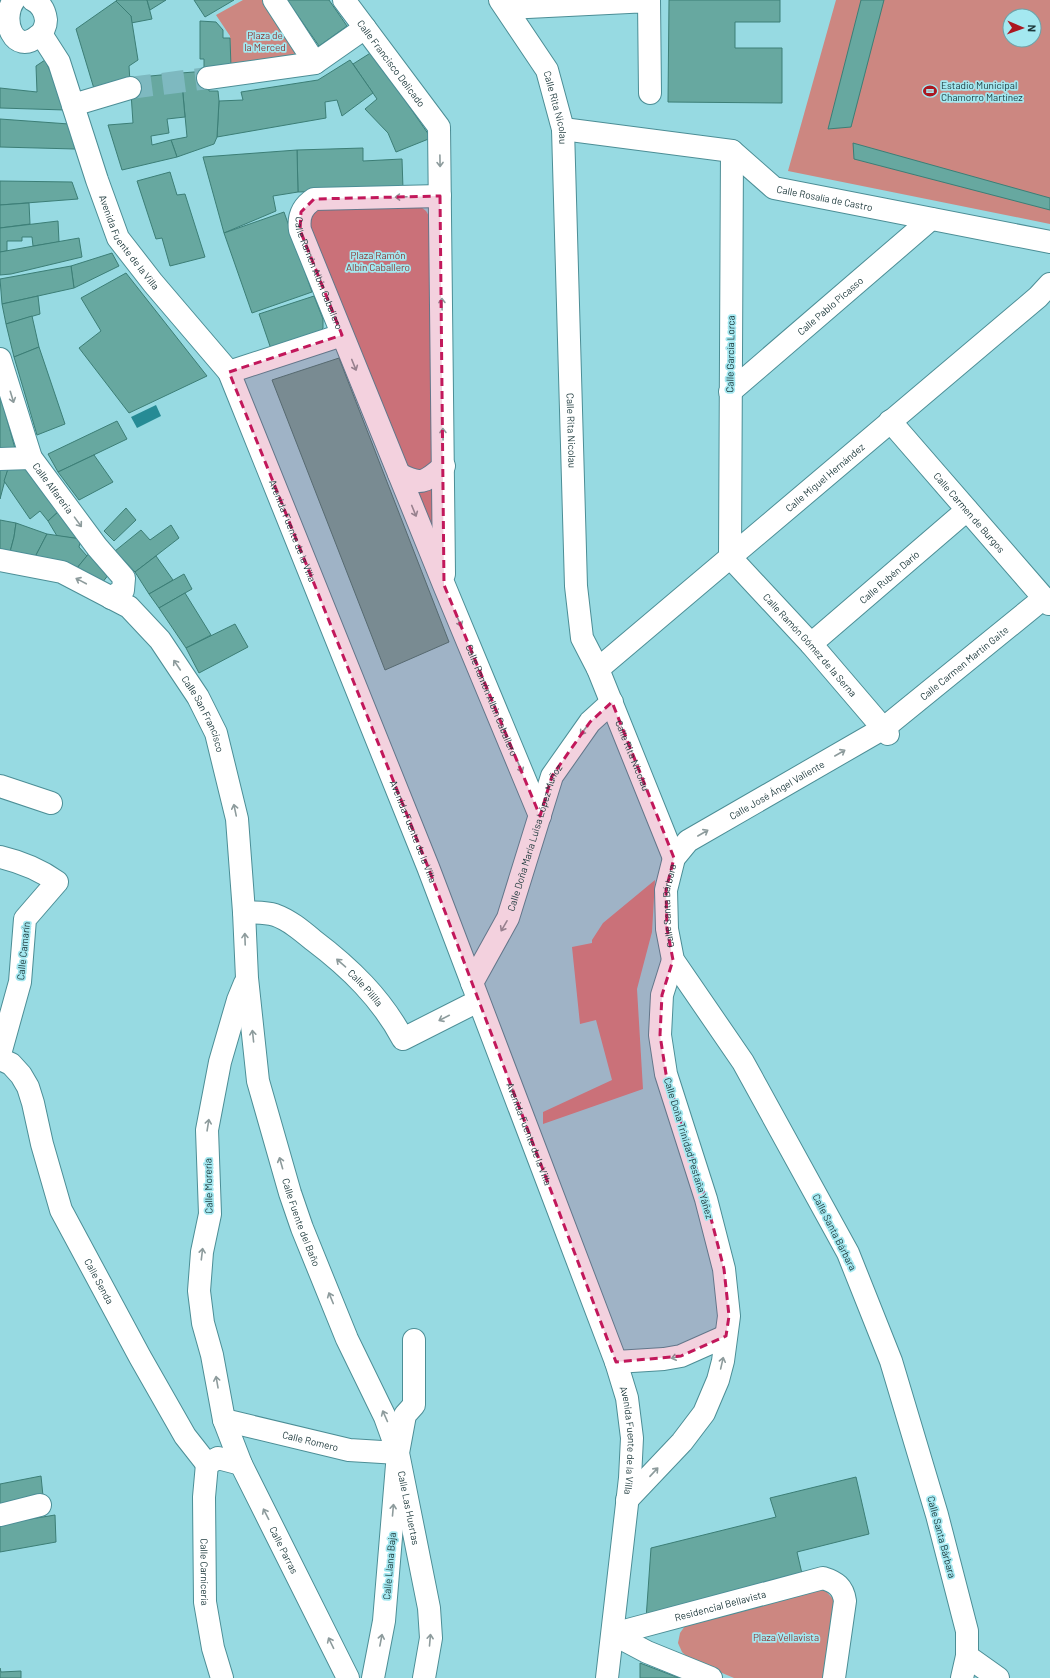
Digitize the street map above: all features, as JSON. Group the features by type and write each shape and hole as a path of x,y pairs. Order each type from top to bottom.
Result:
{"street":[{"path":"274,0 315,63"},
{"name":"Calle Francisco Delicado","path":"344,0 439,127"},
{"path":"503,4 649,1 650,93"},
{"path":"4,19 9,36 22,42 35,39 41,34 46,21 44,3"},
{"name":"Calle Rita Nicolau","path":"503,4 547,70 563,129 576,586 582,638 598,669 612,702 674,858"},
{"path":"208,78 315,63 365,28"},
{"name":"Avenida Fuente de la Villa","path":"41,34 59,62 97,180 118,238 153,284 229,372 428,867 616,1362 627,1398 632,1438 630,1478 607,1678"},
{"path":"73,105 130,88"},
{"name":"Calle Ramón Albin Caballero","path":"439,127 444,466 444,585"},
{"path":"563,129 732,151"},
{"name":"Calle Rosalía de Castro","path":"732,151 774,188 1050,242"},
{"name":"Calle García Lorca","path":"730,557 732,151"},
{"name":"Calle Ramón Albin Caballero","path":"440,196 314,199 307,203 301,212 299,221 300,230 444,585 540,816"},
{"name":"Calle Pablo Picasso","path":"730,392 931,218"},
{"name":"Calle Miguel Hernández","path":"598,669 1038,297 1050,284"},
{"name":"Calle Ramón Albin Caballero","path":"229,372 342,335"},
{"name":"Calle Alfareria","path":"0,360 31,458 97,547 124,578 123,590 111,598"},
{"name":"Calle Carmen de Burgos","path":"890,421 1046,601"},
{"path":"0,459 31,458"},
{"path":"399,474 413,481 423,481 431,477 444,466"},
{"name":"Calle Rubén Darío","path":"811,644 967,510"},
{"name":"Calle Ramón Gómez de la Serna","path":"730,557 811,644 886,731"},
{"name":"Calle San Francisco","path":"3,562 62,572 129,608 160,640 198,697 216,733 227,770 237,819 244,912 246,978"},
{"name":"Calle Carmen Martín Gaite","path":"886,731 1046,601"},
{"name":"Calle Doña María Luisa López Muñoz","path":"475,992 508,918 552,776 590,722 612,702"},
{"name":"Calle José Ángel Valiente","path":"674,858 688,842 886,731"},
{"path":"0,786 51,803"},
{"name":"Calle Camarín","path":"0,857 20,861 45,873 57,882 25,919 20,982 0,1054"},
{"name":"Calle Santa Bárbara","path":"674,858 666,890 667,929 673,960 743,1062 848,1253 891,1361 935,1508 967,1630 967,1656 962,1678"},
{"name":"Calle Pililla","path":"244,912 274,915 290,922 329,952 354,974 378,999 392,1019 403,1039 475,992"},
{"name":"Calle Doña Trinidad Pestaña Yáñez","path":"627,1500 682,1442 704,1413 723,1361 729,1316 724,1269 706,1199 666,1074 660,1035 662,995 673,960"},
{"name":"Calle Morería","path":"224,1420 199,1292 202,1252 210,1214 207,1130 220,1062 246,978"},
{"name":"Calle Fuente del Baño","path":"246,978 258,1081 290,1193 302,1228 348,1339 385,1417 398,1453"},
{"name":"Calle Senda","path":"0,1059 10,1064 21,1075 28,1087 34,1103 42,1144 61,1210 140,1357 185,1436 207,1464"},
{"path":"616,1362 664,1360 681,1356 726,1336"},
{"name":"Calle Las Huertas","path":"414,1340 414,1405 405,1415 398,1453 429,1608 431,1638 424,1678"},
{"name":"Calle Romero","path":"224,1420 348,1450 398,1453"},
{"name":"Calle Parras","path":"224,1420 240,1464 348,1678"},
{"name":"Calle Llana Baja","path":"373,1678 384,1621 398,1453"},
{"path":"207,1464 218,1458 240,1464"},
{"name":"Calle Carnicería","path":"207,1464 204,1497 205,1602 213,1648 222,1678"},
{"path":"0,1515 40,1506"},
{"name":"Residencial Bellavista","path":"613,1634 824,1578 833,1581 839,1586 844,1593 845,1601 834,1678"},
{"path":"613,1634 647,1652 711,1678"},
{"path":"967,1656 998,1678"}],"highlighted area":[{"path":"440,196 444,585 540,816 552,776 590,722 612,702 674,858 666,890 667,929 673,960 662,995 660,1035 666,1074 706,1199 724,1269 729,1316 726,1336 681,1356 616,1362 428,867 229,372 342,335 300,230 301,212 314,199"}],"green space":[{"name":"Plaza de la Merced","path":"243,0 282,0 323,67 231,67 230,36 216,15"},
{"name":"Estadio Municipal Chamorro Martínez","path":"836,0 1050,0 1050,224 788,171"},
{"name":"Plaza Ramón Albín Caballero","path":"318,207 421,207 429,216 440,550 308,226 309,217"},
{"path":"655,880 652,932 637,989 643,1089 543,1124 543,1112 612,1080 596,1020 580,1024 572,947 592,943 592,940 603,923"},
{"name":"Plaza Vellavista","path":"824,1589 834,1600 834,1607 823,1678 734,1678 689,1659 682,1652 678,1643 680,1633 687,1623"}],"water":[{"path":"156,405 161,416 137,428 131,417"}],"building":[{"path":"147,0 152,19 131,23 131,16 116,1"},
{"path":"147,0 166,0 150,10"},
{"path":"194,0 234,0 205,17"},
{"path":"287,0 329,0 347,26 319,46"},
{"path":"669,0 780,0 780,22 735,22 735,48 782,48 782,103 668,102"},
{"path":"861,0 884,0 851,127 828,129"},
{"path":"116,1 131,16 138,60 129,66 130,82 95,92 76,29"},
{"path":"200,21 216,22 223,30 223,38 230,38 231,67 204,68 204,59 200,59"},
{"path":"372,52 431,138 396,152 388,133 365,109 377,99 353,64"},
{"path":"45,60 58,88 65,110 0,108 0,88 37,92 36,66"},
{"path":"350,60 373,93 342,116 337,100 325,102 326,118 217,137 219,101 243,100 241,92 318,80"},
{"path":"207,71 209,91 218,91 219,101 217,137 214,144 177,157 171,140 187,137 181,73"},
{"path":"181,73 185,117 167,119 169,133 151,136 152,145 171,140 177,157 122,170 108,125 133,123 130,78"},
{"path":"0,119 69,124 75,149 0,147"},
{"path":"853,143 1050,198 1050,210 854,159"},
{"path":"363,148 363,161 402,159 403,189 298,192 297,150"},
{"path":"297,150 298,192 273,196 276,211 224,233 203,157"},
{"path":"170,172 177,195 185,194 205,257 170,266 162,238 156,239 137,181"},
{"path":"0,181 72,182 78,199 0,205"},
{"path":"29,203 30,224 0,228 0,205"},
{"path":"284,212 312,292 252,313 224,233"},
{"path":"58,221 59,242 33,246 32,237 22,237 22,241 7,241 7,251 0,252 0,228"},
{"path":"79,238 82,257 11,274 0,275 0,252"},
{"path":"112,253 119,266 74,288 71,266"},
{"path":"71,266 74,288 2,304 0,279"},
{"path":"126,273 207,376 129,413 79,348 101,331 81,298"},
{"path":"38,296 40,314 6,324 2,304"},
{"path":"314,296 323,319 323,328 318,334 271,349 259,314"},
{"path":"32,316 39,347 14,357 6,324"},
{"path":"39,347 65,424 37,435 14,357"},
{"path":"339,358 449,642 385,670 272,380"},
{"path":"0,394 16,452 0,452"},
{"path":"117,421 127,439 58,472 48,454"},
{"path":"94,455 113,482 79,500 58,472"},
{"path":"0,469 8,469 0,499"},
{"path":"8,469 27,469 59,511 48,521 40,511 30,519 4,481"},
{"path":"126,508 136,520 114,541 104,531"},
{"path":"59,511 81,539 57,536 48,521"},
{"path":"0,520 16,523 10,552 0,550"},
{"path":"16,523 47,534 35,557 10,552"},
{"path":"171,525 179,538 135,572 115,551 141,530 150,540"},
{"path":"47,534 81,539 79,547 87,556 77,568 35,557"},
{"path":"90,552 109,574 102,583 77,568"},
{"path":"156,556 173,580 149,594 135,572"},
{"path":"184,574 192,589 159,608 149,594"},
{"path":"185,593 211,635 186,648 159,608"},
{"path":"235,624 248,647 199,673 186,648"},
{"path":"41,1476 43,1496 0,1507 0,1484"},
{"path":"856,1477 869,1534 797,1552 803,1578 646,1619 651,1548 776,1517 770,1498"},
{"path":"55,1515 56,1542 0,1552 0,1524"},
{"path":"640,1663 679,1678 640,1678"},
{"path":"0,1668 1,1672 21,1671 21,1678 0,1678"}],"tunnel":[{"path":"130,88 208,78"}],"place":[{"name":"Estadio Municipal Chamorro Martínez","path":"930,91"}]}
